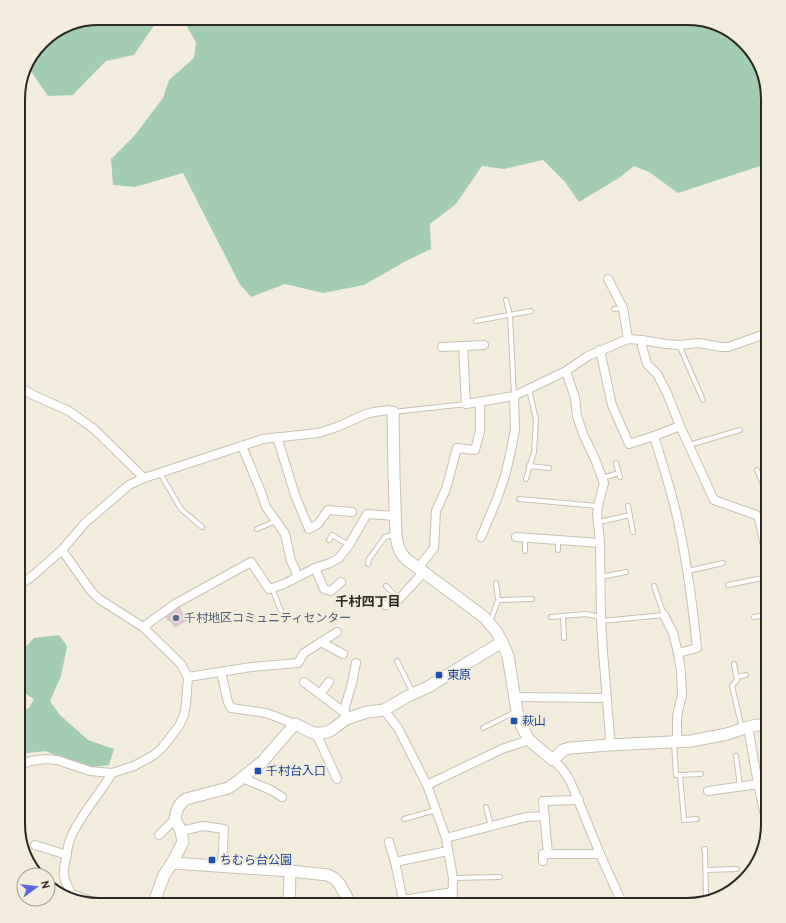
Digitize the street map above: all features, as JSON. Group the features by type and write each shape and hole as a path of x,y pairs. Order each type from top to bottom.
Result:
{"street":[{"path":"608,279 622,308 628,339"},
{"path":"463,346 466,404 514,396 566,371 588,356 600,350 628,339 679,345 699,343 721,347 761,335"},
{"path":"642,340 642,346 647,364 657,374 667,393 680,426 714,500 756,515 759,518 761,527"},
{"path":"442,347 484,345"},
{"path":"600,350 612,405 629,444 680,426"},
{"path":"566,371 575,398 577,416 581,428 604,483 597,513 599,522 601,619 610,737 609,745"},
{"path":"25,390 69,411 94,429 144,478"},
{"path":"480,537 497,499 508,464 515,429 514,396"},
{"path":"386,605 399,599 421,570 434,548 436,511 446,489 456,448 475,450 480,431 480,402"},
{"path":"25,581 62,550 85,522 129,485 160,472 263,439 318,433 337,427 366,414 389,410 392,412 396,534 401,553 406,559 484,617 496,631 508,656 521,725 529,740 566,772 620,898"},
{"path":"654,436 674,504 688,571 694,619 697,648 678,653"},
{"path":"277,437 291,470 295,495 309,529 318,524 328,510 352,512"},
{"path":"242,446 266,507 285,534 291,561 296,569 297,577"},
{"path":"143,627 175,604 251,562 269,589 284,584 315,568 339,558 349,545 367,514 395,516"},
{"path":"516,537 600,543"},
{"path":"25,763 45,759 56,760 90,771 112,773 134,766 154,755 173,735 184,715 186,704 188,677 181,664 143,627 99,599 91,591 62,550"},
{"path":"315,568 324,589 331,591 339,587"},
{"path":"664,615 673,632 678,653 680,671 682,696 678,711 675,742"},
{"path":"188,677 252,667 298,663 304,653 337,632"},
{"path":"321,642 343,654"},
{"path":"221,672 228,702 231,708 266,713 313,733 322,733 327,732 347,716 384,710 502,642"},
{"path":"347,716 345,707 356,663"},
{"path":"304,682 347,716"},
{"path":"320,694 329,682"},
{"path":"515,697 606,698"},
{"path":"384,710 398,728 427,786 436,810 446,838 453,878 453,898"},
{"path":"159,835 175,819 178,807 182,802 186,799 228,788 262,762 294,724"},
{"path":"553,760 564,750 570,748 691,741 728,734 745,728 761,725"},
{"path":"745,728 761,797"},
{"path":"316,733 337,779"},
{"path":"427,786 502,749 529,740"},
{"path":"70,892 64,876 71,837 112,773"},
{"path":"242,778 271,790 282,797"},
{"path":"708,790 758,784"},
{"path":"579,800 543,801 546,857 600,854"},
{"path":"446,838 492,826 507,827 526,818 545,816"},
{"path":"156,898 164,875 183,842 181,832 175,819"},
{"path":"181,832 203,826 224,829 222,867"},
{"path":"389,842 403,898"},
{"path":"35,845 67,855"},
{"path":"395,862 448,851"},
{"path":"172,863 328,875 340,884 347,898"},
{"path":"289,898 290,871"},
{"path":"415,898 453,893"}],"lane":[{"path":"506,300 510,315 514,396"},
{"path":"614,309 622,308"},
{"path":"476,321 531,311"},
{"path":"679,345 703,400"},
{"path":"526,479 534,452 536,420 529,389"},
{"path":"392,412 466,404"},
{"path":"689,445 740,430"},
{"path":"602,478 620,475 616,463"},
{"path":"530,466 550,468"},
{"path":"757,470 761,478"},
{"path":"160,472 181,509 202,527"},
{"path":"519,499 598,506"},
{"path":"628,506 633,532"},
{"path":"599,522 630,515"},
{"path":"257,529 276,521"},
{"path":"368,564 369,559 385,537 396,534"},
{"path":"329,540 332,535 349,545"},
{"path":"525,538 525,551"},
{"path":"558,540 558,550"},
{"path":"369,550 373,553"},
{"path":"688,571 723,563"},
{"path":"601,577 626,572"},
{"path":"728,585 761,578"},
{"path":"489,622 498,600 496,584"},
{"path":"386,586 399,599"},
{"path":"551,617 586,614 601,619 664,615 654,586"},
{"path":"272,588 281,611"},
{"path":"498,600 532,599"},
{"path":"563,616 564,638"},
{"path":"754,617 761,616"},
{"path":"397,662 413,694"},
{"path":"734,664 737,680 732,686 745,728"},
{"path":"737,677 746,675"},
{"path":"483,728 517,710"},
{"path":"675,742 676,775 702,774"},
{"path":"736,756 740,786"},
{"path":"680,775 684,820 697,819"},
{"path":"486,807 492,826"},
{"path":"404,819 436,810"},
{"path":"704,849 706,896"},
{"path":"706,870 737,870"},
{"path":"494,871 494,877"},
{"path":"453,878 500,877"}],"green space":[{"path":"154,25 134,55 106,61 73,95 48,96 31,71 43,50 58,37 84,26"},
{"path":"186,25 697,26 716,31 728,37 746,54 753,66 760,84 761,166 678,193 649,172 634,166 619,178 579,202 565,182 543,160 504,169 482,166 456,204 430,224 431,249 406,261 364,285 323,293 285,284 251,297 239,283 183,173 135,187 113,185 111,159 135,135 163,98 169,80 194,58 196,42"},
{"path":"59,635 67,646 61,676 50,701 60,715 88,740 114,749 109,765 83,768 46,751 25,753 25,710 29,708 34,699 25,693 25,648 34,638"}],"building":[{"name":"千村地区コミュニティセンター","path":"179,606 188,620 175,628 164,616"}],"place":[{"name":"千村地区コミュニティセンター","path":"176,618"},
{"name":"東原","path":"439,675"},
{"name":"萩山","path":"514,721"},
{"name":"千村台入口","path":"258,771"},
{"name":"ちむら台公園","path":"212,860"}],"district":[{"name":"千村四丁目","path":"368,601"}]}
